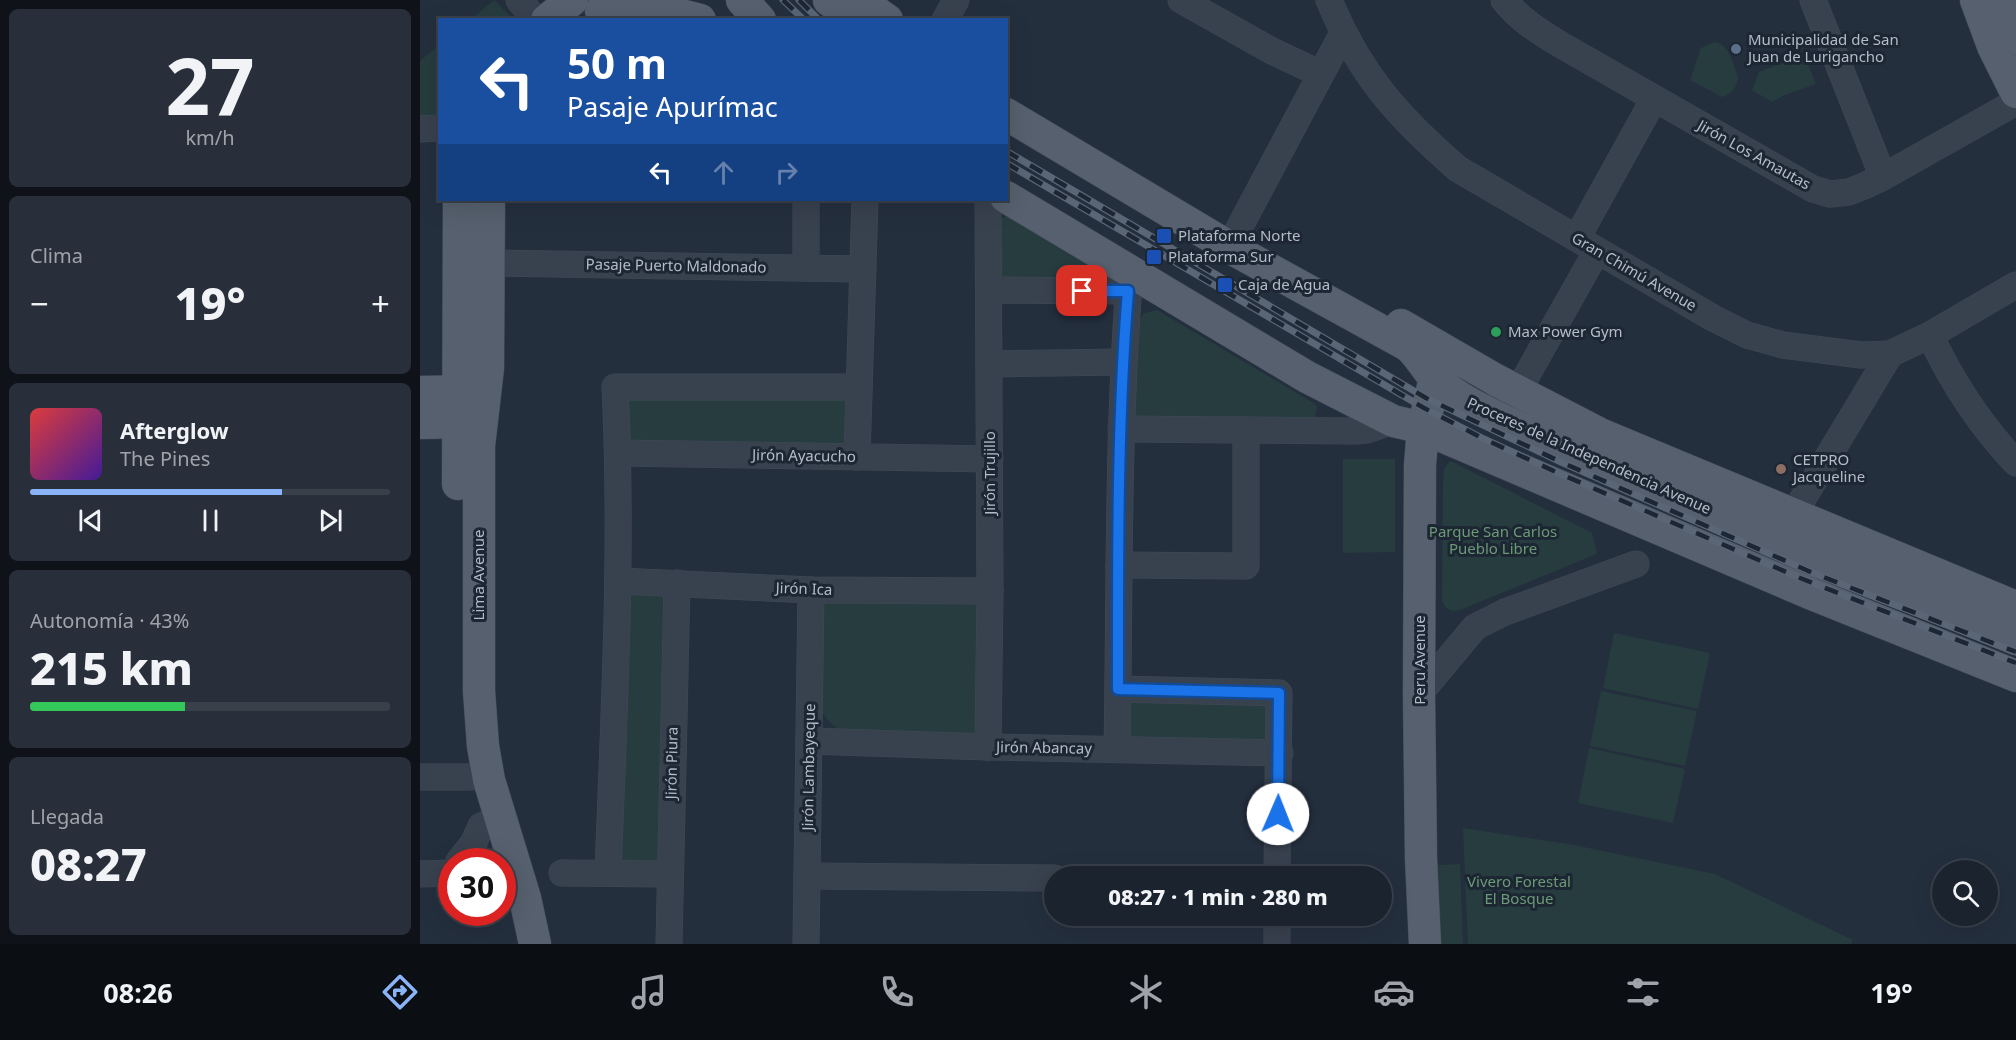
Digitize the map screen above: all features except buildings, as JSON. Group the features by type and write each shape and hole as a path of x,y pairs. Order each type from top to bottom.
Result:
{"main road":[{"path":"550,18 572,0"},
{"path":"742,0 758,18"},
{"path":"829,0 854,18"},
{"path":"859,0 884,18"},
{"path":"1976,0 1993,46 2016,92"},
{"path":"2001,0 2016,39"},
{"path":"603,10 655,9 692,18"},
{"name":"Proceres de la Independencia Avenue","path":"1008,93 1233,239 1407,345 1415,351 1435,378 1464,401 1847,570 2016,639"},
{"name":"Proceres de la Independencia Avenue","path":"1008,115 1233,239 1600,434 2016,607"},
{"path":"1008,198 1129,282 1393,421 1423,428 1802,590 2016,676"},
{"name":"Lima Avenue","path":"459,201 472,391 462,651 467,756 470,777 525,898 535,944"},
{"name":"Lima Avenue","path":"472,391 488,368 489,201"},
{"name":"Peru Avenue","path":"1425,944 1421,858 1419,694 1420,465 1423,428 1435,378"},
{"path":"420,392 472,391"},
{"path":"420,423 470,422"},
{"name":"Lima Avenue","path":"470,422 479,446 479,691 491,848"},
{"path":"515,926 519,944"}],"street":[{"path":"519,0 534,18"},
{"path":"946,18 956,0"},
{"path":"1181,0 1272,51 1321,74"},
{"name":"Gran Chimú Avenue","path":"1329,0 1343,33 1367,74 1397,111 1458,169 1713,318 1747,335 1783,345 1823,351 1861,355 1890,354 1930,335 2016,285"},
{"name":"Jirón Los Amautas","path":"1504,0 1536,30 1813,189 1830,194 1848,192 1883,177 2016,102"},
{"path":"1813,0 1883,177"},
{"path":"1233,239 1343,33"},
{"path":"1577,238 1654,99"},
{"path":"420,129 438,129"},
{"path":"806,268 807,201"},
{"path":"857,457 865,201"},
{"name":"Jirón Trujillo","path":"988,201 990,591 988,747"},
{"name":"Pasaje Puerto Maldonado","path":"488,263 863,269"},
{"path":"1518,391 1590,263"},
{"path":"990,290 1129,282 1121,429 1117,749"},
{"path":"1930,335 1961,394 1986,429 2016,463"},
{"path":"1793,515 1890,354"},
{"path":"990,364 1123,362"},
{"path":"608,873 618,581 618,453 615,387 859,387"},
{"path":"1121,429 1355,431 1367,430 1393,421"},
{"path":"1119,565 1246,566 1246,430"},
{"name":"Jirón Ayacucho","path":"618,453 990,459"},
{"path":"1419,694 1475,627 1505,612 1636,564"},
{"name":"Jirón Ica","path":"618,581 811,590 990,591"},
{"name":"Jirón Piura","path":"669,944 677,583"},
{"name":"Jirón Lambayeque","path":"806,944 811,590"},
{"path":"1118,689 1279,693 1277,866"},
{"name":"Jirón Abancay","path":"809,741 1280,753"},
{"path":"420,777 470,777"},
{"path":"469,848 490,822"},
{"path":"420,874 438,871"},
{"path":"562,873 669,874"},
{"path":"807,876 1044,878"},
{"path":"1277,926 1277,944"}],"green space":[{"path":"494,0 512,18 472,18"},
{"path":"1714,42 1724,46 1727,50 1738,78 1733,90 1722,97 1690,80 1701,48"},
{"path":"438,46 438,116 420,120 420,61"},
{"path":"1804,54 1816,84 1772,102 1752,90 1759,72"},
{"path":"1008,216 1118,284 996,285 1000,219"},
{"path":"1157,310 1312,402 1317,406 1315,418 1134,419 1138,322 1144,313"},
{"path":"626,391 848,392 848,446 627,446"},
{"path":"1343,459 1395,459 1395,552 1343,553"},
{"name":"Parque San Carlos Pueblo Libre","path":"1449,462 1592,533 1597,554 1460,610 1453,611 1446,608 1442,601 1443,484 1444,469"},
{"path":"618,589 673,589 666,871 611,870"},
{"path":"818,601 979,601 980,731 974,734 842,731 835,726 819,707"},
{"path":"1614,633 1710,653 1698,709 1603,688"},
{"path":"1120,690 1277,696 1276,750 1118,748"},
{"path":"1601,691 1697,711 1685,766 1590,746"},
{"path":"1589,748 1685,769 1673,823 1578,803"},
{"name":"Vivero Forestal El Bosque","path":"1463,828 1574,845 1715,874 1853,940 1851,944 1468,944"},
{"path":"1460,864 1463,944 1441,944 1438,865"}],"railway":[{"path":"783,0 802,18"},
{"path":"799,0 817,18"},
{"path":"1008,152 1426,398 1561,462 1813,573 2016,652"},
{"path":"1008,164 1424,408 1484,439 1800,578 2016,663"}],"place":[{"name":"Municipalidad de San Juan de Lurigancho","path":"1736,49"},
{"name":"Plataforma Norte","path":"1164,236"},
{"name":"Plataforma Sur","path":"1154,257"},
{"name":"Caja de Agua","path":"1225,285"},
{"name":"Max Power Gym","path":"1496,332"},
{"name":"CETPRO Jacqueline","path":"1781,469"}],"route":[{"path":"1082,291 1128,291 1121,429 1118,689 1279,693 1278,814"}]}
